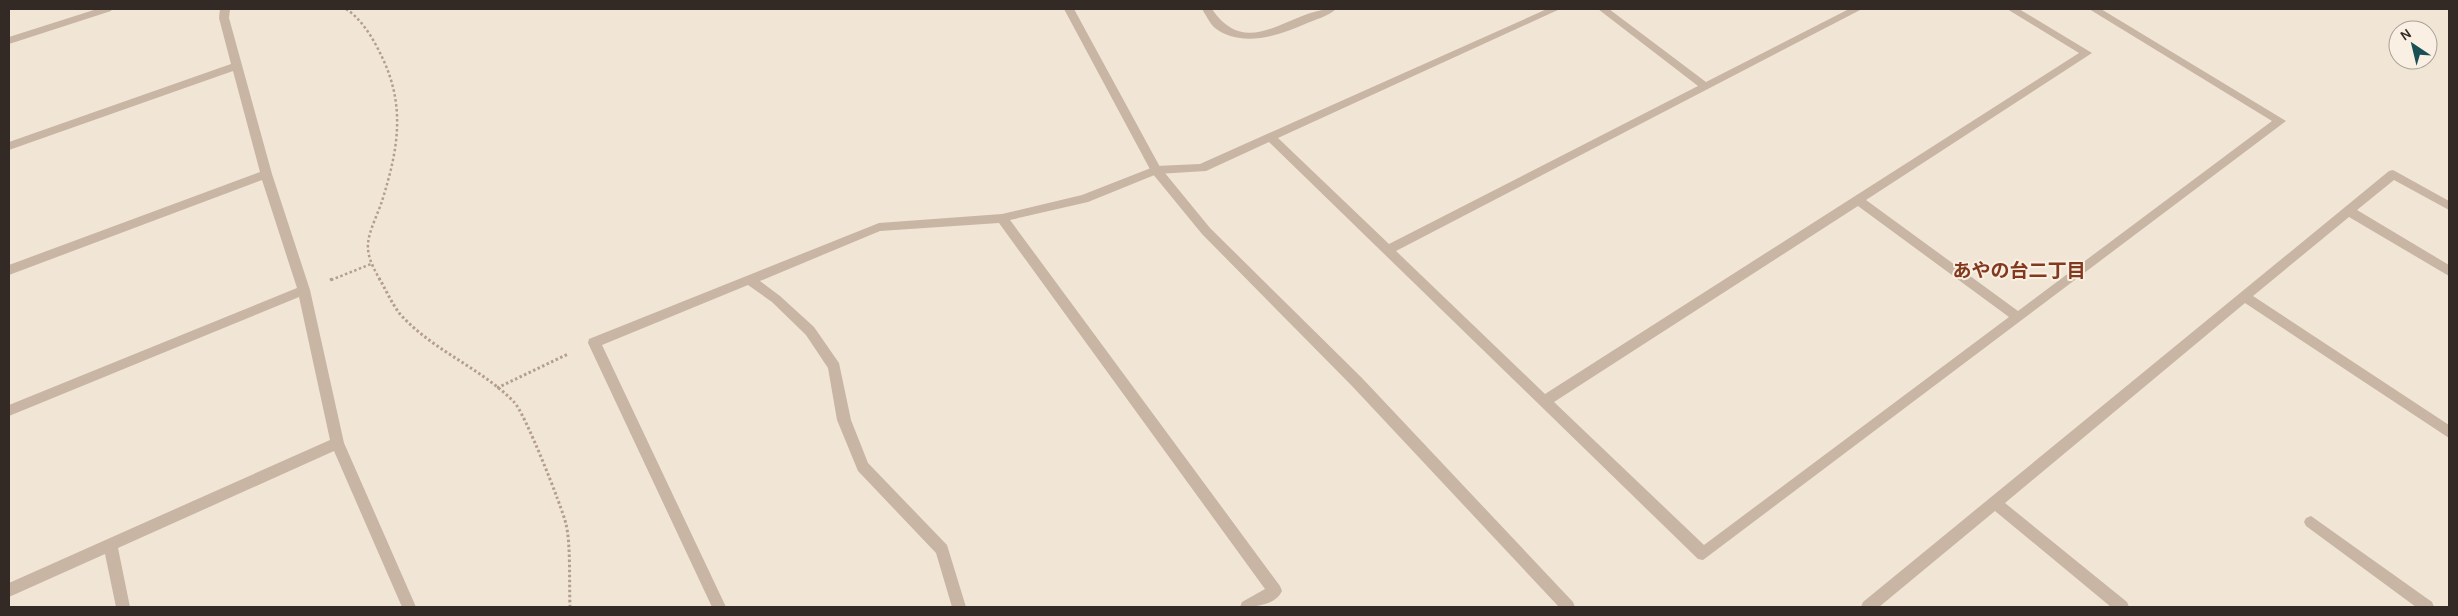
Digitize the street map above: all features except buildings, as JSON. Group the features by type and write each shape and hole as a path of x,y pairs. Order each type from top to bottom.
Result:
{"street":[{"path":"9,41 107,9"},
{"path":"225,9 224,18 266,174 304,290 337,443 409,607"},
{"path":"1069,9 1156,170 1206,231 1357,382 1568,607"},
{"path":"1207,9 1211,18 1224,29 1247,38 1276,31 1331,9"},
{"path":"719,607 594,343 878,227 1002,218 1084,199 1156,170 1202,168 1555,9"},
{"path":"1603,9 1705,86"},
{"path":"1387,250 1856,9"},
{"path":"1544,402 2086,53 2012,9"},
{"path":"1270,137 1703,554 2280,121 2094,9"},
{"path":"9,146 237,66"},
{"path":"9,270 266,174"},
{"path":"1868,607 2393,174 2449,206"},
{"path":"1858,200 2018,317"},
{"path":"2349,211 2449,271"},
{"path":"1002,218 1275,590 1247,607"},
{"path":"750,280 776,298 810,330 834,366 844,420 863,467 942,550 959,607"},
{"path":"9,412 304,290"},
{"path":"2245,297 2449,432"},
{"path":"9,590 337,443"},
{"path":"1994,503 2122,607"},
{"path":"2311,522 2427,607"},
{"path":"110,546 123,607"}],"path":[{"path":"346,9 354,14 376,44 390,73 398,100 399,125 389,178 368,244 371,264 399,313 420,334 437,347 472,367 516,403 539,454 566,524 570,607"},
{"path":"304,290 371,264"},
{"path":"497,388 545,364 594,343"}],"district":[{"name":"あやの台二丁目","path":"2019,271"}]}
